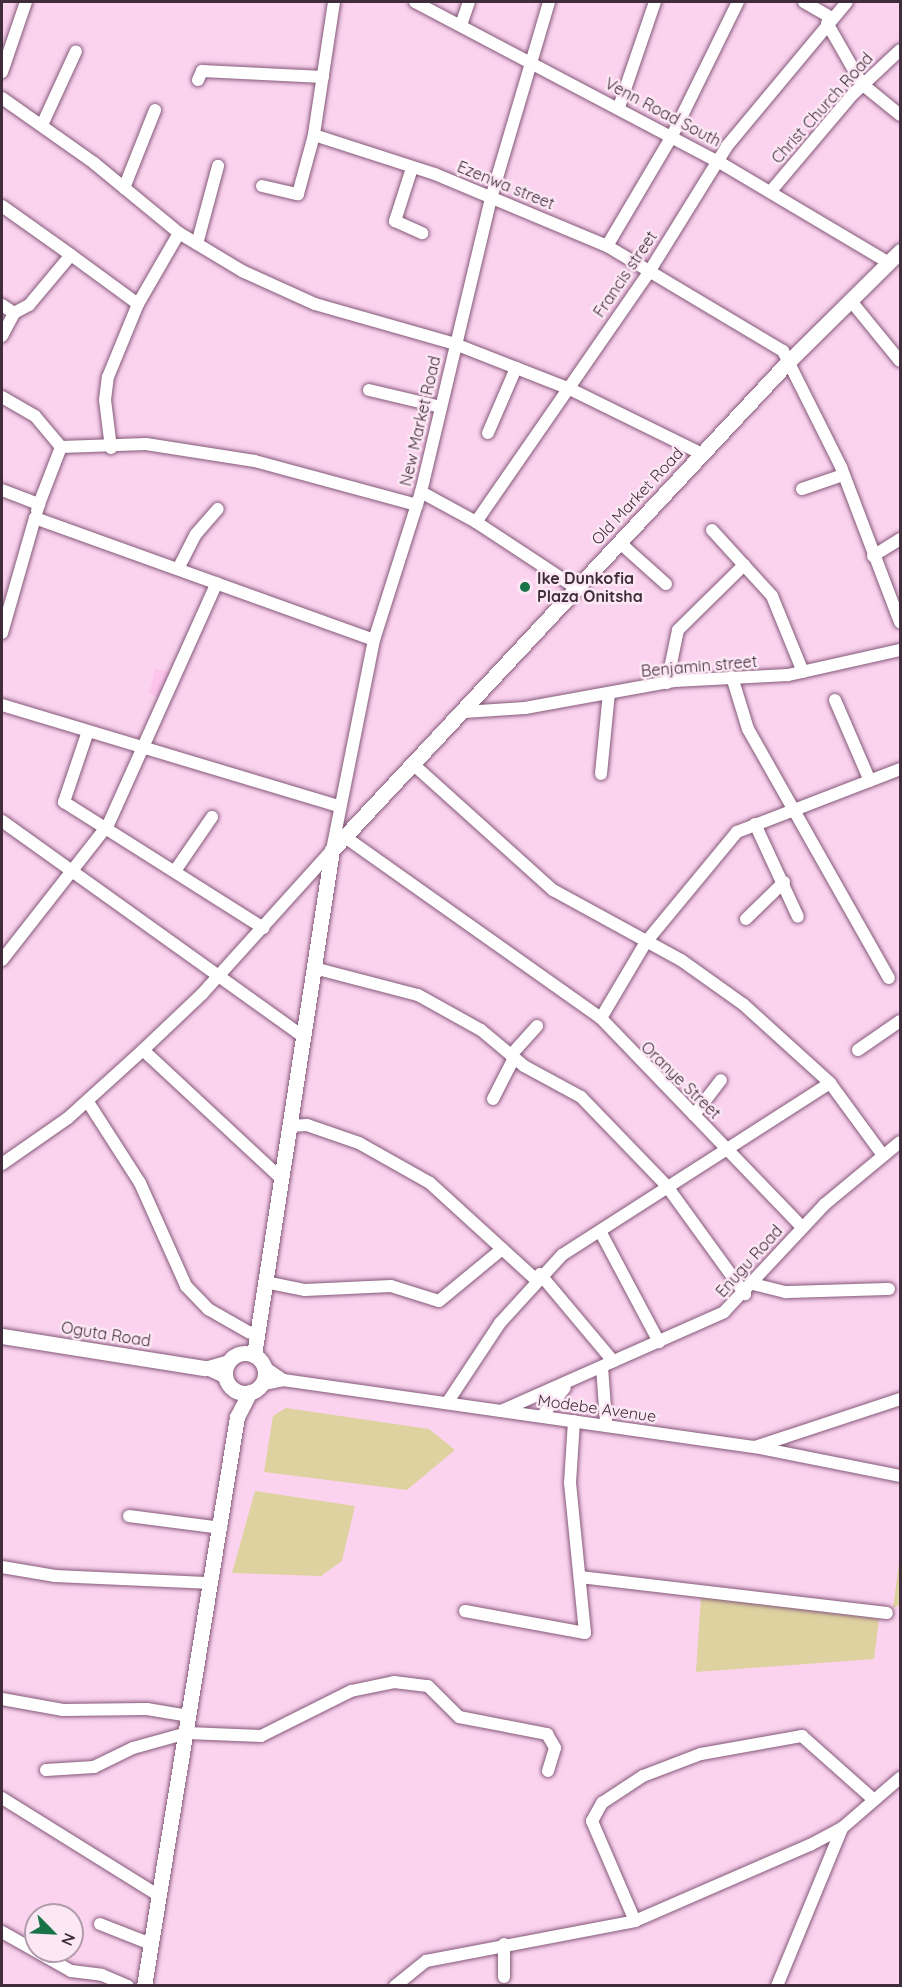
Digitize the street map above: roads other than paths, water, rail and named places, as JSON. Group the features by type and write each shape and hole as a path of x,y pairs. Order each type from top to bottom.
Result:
{"main road":[{"name":"Old Market Road","path":"332,850 464,712 576,588 791,359 900,251"},
{"path":"144,1986 221,1528 237,1417 230,1383 246,1359 259,1318 275,1238 332,850"},
{"path":"237,1417 255,1389 246,1359 250,1333 259,1318"},
{"name":"Oguta Road","path":"2,1336 205,1368"},
{"path":"230,1383 255,1389"}],"street":[{"path":"2,72 26,2"},
{"path":"262,186 298,194 314,135 334,2"},
{"name":"Venn Road South","path":"415,2 672,136 771,191 889,263"},
{"path":"461,25 469,2"},
{"name":"New Market Road","path":"332,850 374,640 421,492 491,198 549,2"},
{"path":"619,107 655,2"},
{"path":"607,246 672,136 738,2"},
{"path":"804,2 830,21 862,84 900,115"},
{"name":"Francis street","path":"476,522 649,272 719,162 847,2"},
{"name":"Christ Church Road","path":"771,191 862,84 900,50"},
{"path":"42,126 76,51"},
{"path":"198,80 202,71 323,77"},
{"path":"2,98 124,188 179,233 197,244 315,304 455,344 570,389 702,454"},
{"path":"124,188 155,110"},
{"name":"Ezenwa street","path":"314,135 412,168 607,246 791,359"},
{"path":"197,244 218,166"},
{"path":"412,168 395,221 422,233"},
{"path":"2,206 138,304"},
{"path":"111,448 105,400 108,377 138,304 179,233"},
{"path":"2,336 14,313 29,305 70,255"},
{"path":"851,301 900,361"},
{"path":"2,305 14,313"},
{"path":"791,359 843,475 900,622"},
{"path":"488,433 516,368"},
{"path":"369,390 441,407"},
{"path":"2,397 35,416 61,447 111,448 163,444 255,461 417,506"},
{"path":"2,633 39,504 61,447"},
{"path":"802,489 843,475"},
{"path":"2,490 39,504"},
{"path":"421,492 476,522 576,588"},
{"path":"178,569 196,534 218,509"},
{"path":"35,518 374,640"},
{"path":"712,530 772,596 803,672"},
{"path":"873,556 900,539"},
{"path":"619,542 666,584"},
{"path":"667,683 678,630 744,565"},
{"path":"2,960 108,825 145,751 189,636 217,583"},
{"name":"Benjamin street","path":"464,712 667,683 803,672 900,650"},
{"path":"732,677 748,729 795,807 889,978"},
{"path":"601,774 609,693"},
{"path":"835,700 870,781"},
{"path":"2,705 87,734 339,806"},
{"path":"87,734 64,801 177,868 226,908 263,928"},
{"path":"414,765 521,866 744,1004 830,1083 882,1154"},
{"path":"601,1018 646,942 717,850 755,824 900,769"},
{"path":"177,868 212,817"},
{"path":"2,821 220,974 304,1037"},
{"path":"755,824 784,882 798,917"},
{"name":"Oranye Street","path":"345,837 601,1018 609,1032 728,1148 802,1227"},
{"path":"2,1164 88,1102 143,1050 220,974 332,850"},
{"path":"746,919 784,882"},
{"path":"314,968 418,995 481,1030 513,1057 581,1097 666,1185 745,1294"},
{"path":"858,1050 900,1021"},
{"path":"493,1099 513,1057 537,1026"},
{"path":"143,1050 282,1189"},
{"path":"694,1115 721,1080"},
{"path":"447,1403 538,1276 666,1185 830,1083"},
{"path":"88,1102 140,1183 186,1286 208,1309 250,1333"},
{"path":"290,1126 328,1131 415,1174 502,1249 538,1276 608,1364 606,1422"},
{"name":"Enugu Road","path":"500,1412 568,1385 608,1364 707,1323 745,1294 802,1227 882,1154 900,1142"},
{"path":"600,1231 659,1342"},
{"path":"265,1282 305,1290 391,1286 439,1301 502,1249"},
{"path":"753,1284 786,1292 889,1289"},
{"path":"205,1368 246,1359 283,1380"},
{"path":"205,1368 230,1383"},
{"path":"255,1389 283,1380"},
{"name":"Modebe Avenue","path":"283,1380 500,1412 574,1421 606,1422 755,1447 900,1399"},
{"path":"542,1416 568,1385"},
{"path":"465,1611 585,1633 570,1484 574,1421"},
{"path":"755,1447 900,1476"},
{"path":"129,1516 221,1528"},
{"path":"2,1567 55,1576 212,1583"},
{"path":"580,1577 887,1613"},
{"path":"46,1770 94,1767 133,1748 187,1733 261,1736 351,1691 394,1682 428,1686 459,1717 547,1734 555,1748 548,1771"},
{"path":"2,1699 63,1710 147,1709 189,1716"},
{"path":"635,1922 592,1821 602,1803 643,1776 701,1754 802,1736 874,1800"},
{"path":"395,1986 426,1961 504,1944 635,1922 842,1828 900,1778"},
{"path":"2,1798 158,1895"},
{"path":"777,1986 842,1828"},
{"path":"100,1924 151,1944"},
{"path":"2,1932 65,1969 128,1986"},
{"path":"504,1944 504,1977"}],"place":[{"name":"Ike Dunkofia Plaza Onitsha","path":"525,587"}]}
